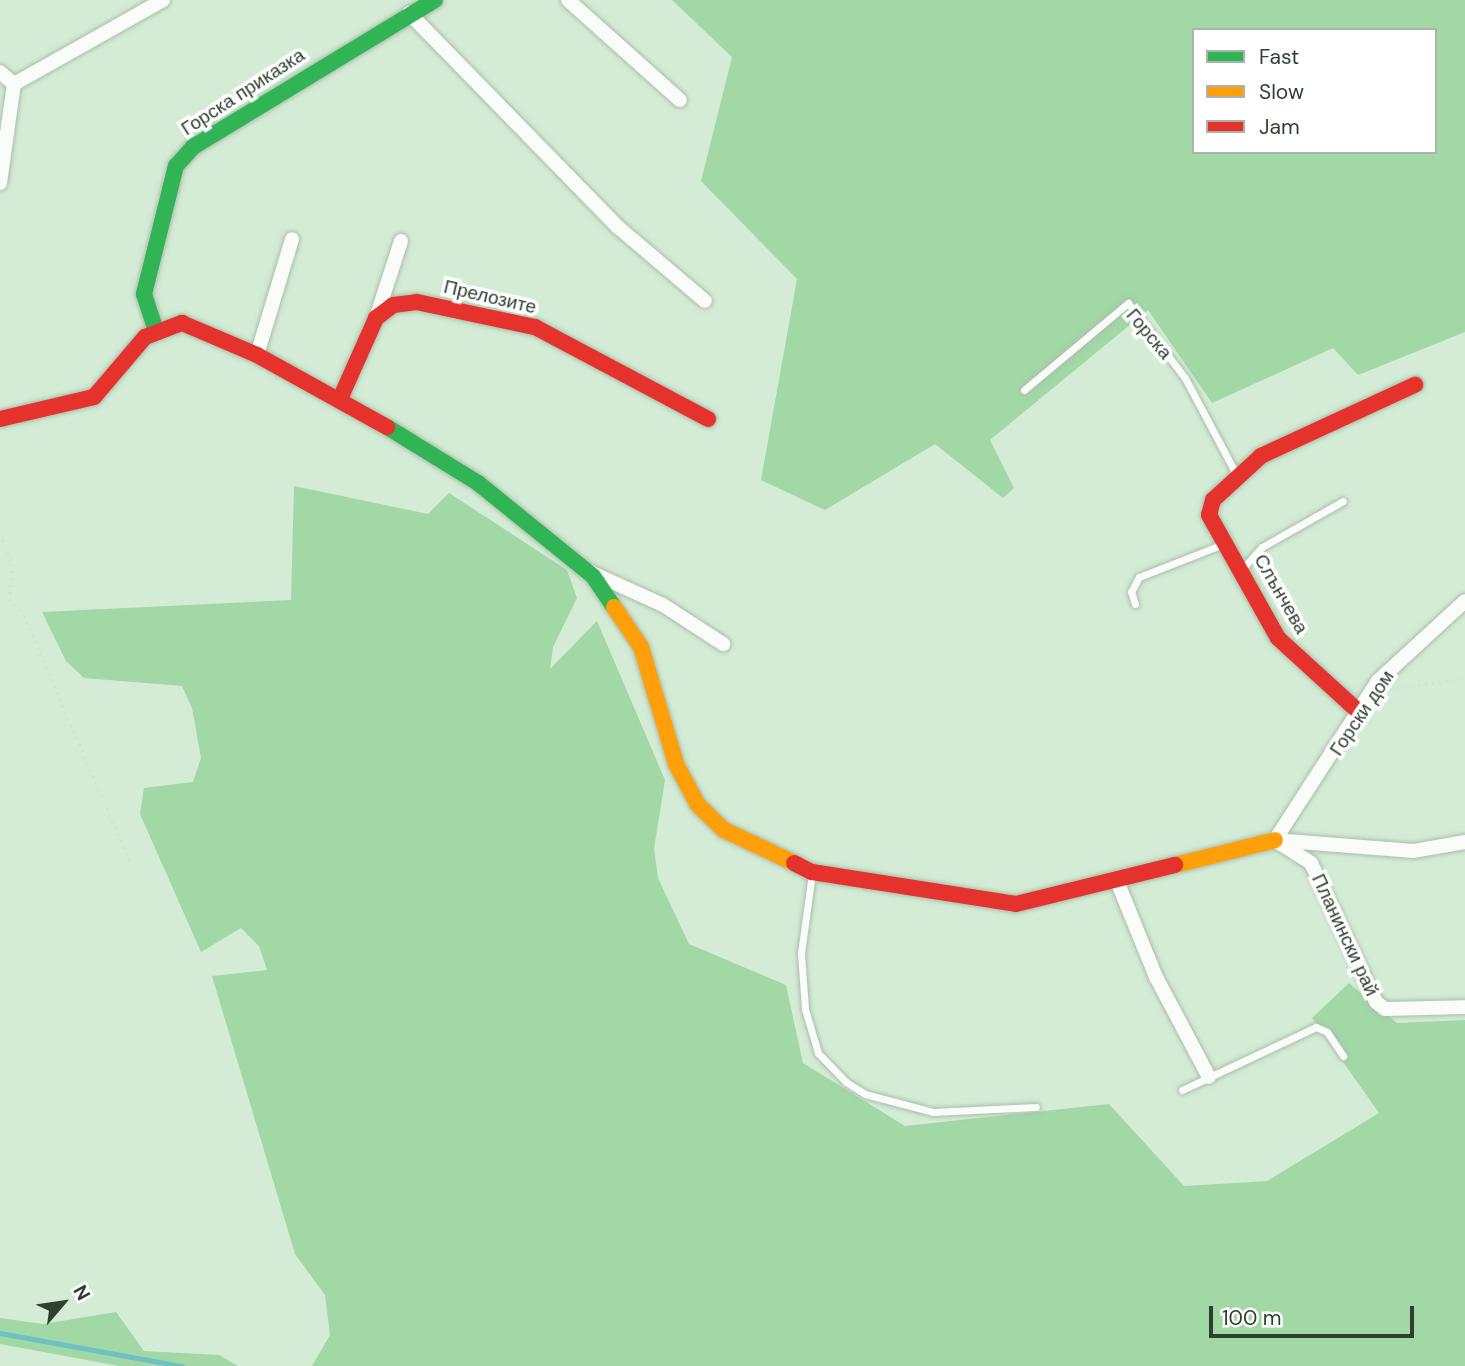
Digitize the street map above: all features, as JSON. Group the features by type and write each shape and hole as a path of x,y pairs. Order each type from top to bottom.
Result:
{"street":[{"path":"14,84 163,0"},
{"name":"Горска приказка","path":"155,328 144,294 176,166 193,147 409,13 435,0"},
{"path":"568,0 680,100"},
{"path":"409,13 618,227 705,301"},
{"path":"0,72 14,84"},
{"path":"0,183 14,84"},
{"path":"257,355 292,239"},
{"path":"340,399 376,318 401,241"},
{"name":"Прелозите","path":"376,318 393,306 417,302 535,327 708,419"},
{"path":"0,419 94,397 155,328 182,323 257,355 340,399 478,483 588,571 663,605 723,644"},
{"name":"Слънчева","path":"1359,712 1278,638 1243,568 1224,543 1209,515 1213,500 1261,456 1415,385"},
{"path":"588,571 641,647 676,764 698,805 724,830 812,872 1016,904 1275,840 1414,850 1465,842"},
{"name":"Горски дом","path":"1275,840 1370,694 1441,617 1465,601"},
{"name":"Планински рай","path":"1275,840 1311,863 1376,1002 1385,1009 1465,1007"},
{"path":"1117,881 1160,987 1209,1077"}],"lane":[{"name":"Горска","path":"1024,390 1128,303 1185,378 1238,477"},
{"path":"1243,568 1262,547 1343,501"},
{"path":"1135,604 1133,582 1224,543"},
{"path":"812,872 801,953 805,1009 818,1053 846,1082 865,1094 933,1112 1036,1107"},
{"path":"1182,1090 1316,1027 1327,1032 1343,1056"}],"path":[{"path":"0,533 12,564 10,599 29,625 130,863"},
{"path":"1370,694 1435,677 1465,678"}],"green space":[{"path":"672,0 1465,0 1465,332 1358,375 1333,348 1212,403 1148,310 990,440 1014,488 1003,498 935,444 825,510 761,480 797,279 701,181 732,57"},
{"path":"294,486 428,514 449,493 567,570 577,598 553,647 550,669 597,621 665,780 654,849 658,878 689,944 786,985 803,1063 905,1126 1109,1104 1184,1186 1267,1181 1379,1113 1312,1018 1349,983 1397,1023 1465,1020 1465,1366 312,1366 330,1335 325,1295 295,1254 212,976 267,970 259,946 241,928 201,952 140,814 144,788 193,782 201,758 192,708 182,686 84,678 66,661 42,612 291,600"},
{"path":"116,1312 144,1351 219,1355 238,1366 119,1366 0,1344 0,1318 43,1324"}],"waterway":[{"path":"0,1333 182,1366"}],"traffic: fast":[{"path":"155,328 144,294 176,166 193,147 435,0"},
{"path":"387,427 478,483 593,576 614,607"}],"traffic: slow":[{"path":"614,607 641,647 676,764 698,805 724,830 794,863"},
{"path":"1175,865 1275,840"}],"traffic: jam":[{"path":"340,399 376,318 393,305 417,302 535,327 708,419"},
{"path":"0,419 94,397 145,337 182,323 257,355 387,427"},
{"path":"1359,712 1278,638 1209,515 1213,500 1261,456 1415,385"},
{"path":"794,863 812,872 1016,904 1175,865"}]}
